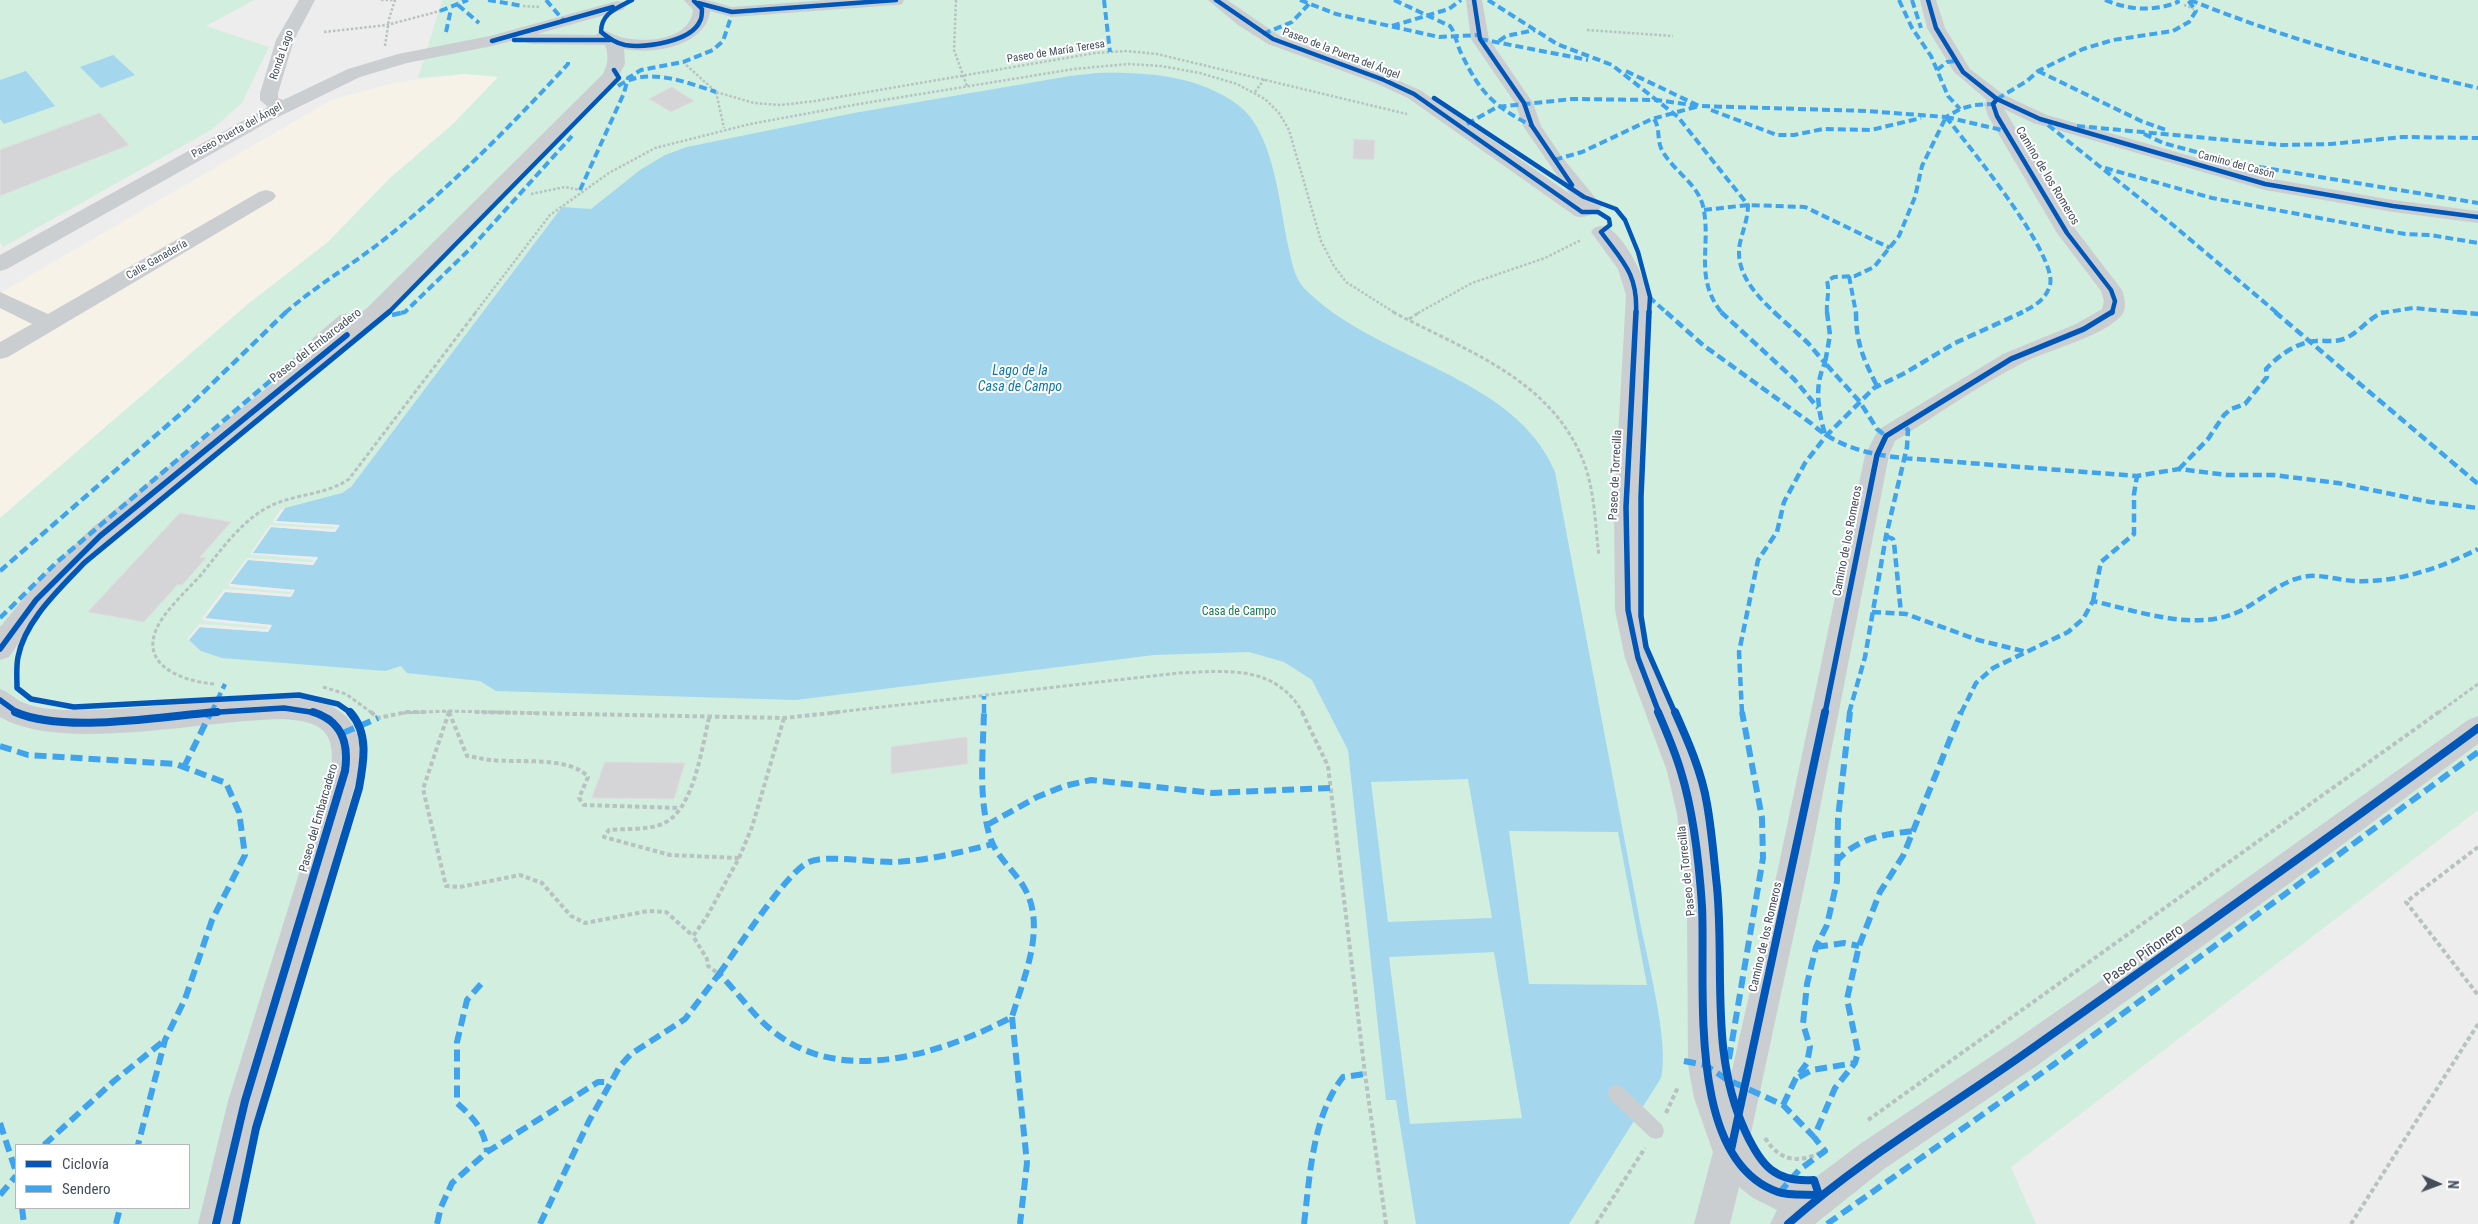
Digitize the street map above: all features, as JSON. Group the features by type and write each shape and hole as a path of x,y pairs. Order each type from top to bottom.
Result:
{"street":[{"name":"Ronda Lago","path":"281,107 269,100 269,93 285,40 308,0"},
{"path":"695,2 732,12 896,0"},
{"name":"Paseo de la Puerta del Ángel","path":"1216,0 1251,26 1274,40 1392,83 1439,111 1593,222"},
{"name":"Paseo de Torrecilla","path":"1474,0 1480,39 1524,103 1532,126 1554,160 1579,193 1593,222 1625,261 1632,274 1636,290 1626,507 1628,610 1638,658 1681,772 1692,814 1700,872 1704,927 1705,1065 1711,1098 1730,1152 1765,1186 1779,1193 1819,1195"},
{"name":"Camino del Casón","path":"1928,0 1936,28 1960,67 1977,84 1998,99 2040,119 2265,184 2393,206 2478,217"},
{"path":"693,30 702,16 702,9 695,2"},
{"name":"Paseo Puerta del Ángel","path":"0,264 281,107 361,70 420,54 492,41 624,3"},
{"name":"Paseo del Embarcadero","path":"0,648 17,622 59,573 102,534 364,322 432,258 610,77 618,58 616,48 601,32 601,22 605,16 624,3"},
{"path":"693,30 732,12"},
{"name":"Paseo Puerta del Ángel","path":"492,41 550,39 611,41 633,46 656,45 693,30"},
{"name":"Camino de los Romeros","path":"1730,1152 1794,864 1877,454 1886,436 2011,359 2084,329 2112,313 2115,301 2112,290 2067,233 1997,116 1993,104 1998,99"},
{"name":"Calle Ganadería","path":"0,352 266,196"},
{"path":"0,299 48,323"},
{"name":"Paseo del Embarcadero","path":"0,700 22,714 43,720 125,719 264,708 293,708 330,719 343,733 348,750 345,771 245,1102 216,1224"},
{"name":"Paseo Piñonero","path":"1788,1224 1819,1195 2300,860 2478,728"},
{"path":"1712,1224 1730,1152"}],"lane":[{"path":"302,354 344,317 364,322"},
{"path":"1616,1093 1656,1131"}],"path":[{"path":"376,2 396,0 387,26 385,51"},
{"path":"956,0 954,50 965,75 967,86"},
{"path":"2184,5 2194,10"},
{"path":"324,32 387,26 440,11"},
{"path":"1587,30 1673,36"},
{"path":"218,684 191,681 171,673 157,660 153,642 156,630 165,617 230,539 253,516 280,501 333,488 349,479 550,215 580,190 648,151 724,128 1077,68 1131,64 1167,67 1198,74 1255,92 1269,101 1280,113 1291,133 1313,222 1323,249 1342,279 1379,306 1464,347 1532,388 1563,419 1576,441 1586,466 1600,563"},
{"path":"1255,92 1264,78"},
{"path":"716,92 724,128"},
{"path":"531,194 542,193 559,186 580,190"},
{"path":"1408,320 1444,295 1483,279 1538,262 1573,246 1593,222"},
{"path":"320,686 344,692 361,701 378,718 407,712 449,711 709,718 784,718 1178,673 1230,672 1258,676 1279,684 1301,709 1328,766 1365,1074 1386,1224"},
{"path":"1865,1122 2478,684"},
{"path":"449,711 467,756 490,760 555,763 583,770 588,777 579,798 584,804 679,808"},
{"path":"449,711 423,789 446,886 460,887 520,875 542,883 571,916 586,923 614,919 648,910 666,912 693,936 707,959 708,966 719,974"},
{"path":"709,718 696,769 684,801 679,808 666,822 650,826 611,830 606,832 604,837 670,855 739,858"},
{"path":"693,936 701,926 739,858 754,819 784,718"},
{"path":"2478,847 2406,902 2478,995"},
{"path":"2350,1224 2478,1024"},
{"path":"1596,1224 1656,1131 1681,1080"},
{"path":"1761,1130 1770,1149 1780,1156 1793,1159 1800,1160 1824,1151 1833,1145"}],"shaded area":[{"path":"465,74 499,76 453,124 390,178 328,242 248,304 0,518 0,293 331,100 398,82"}],"green space":[{"path":"0,0 254,0 206,26 269,47 242,103 211,130 3,247 0,242"},
{"name":"Casa de Campo","path":"442,0 2478,0 2478,810 2011,1167 2036,1224 0,1224 0,518 248,304 328,242 390,178 453,124 498,77 465,74 418,78"}],"water":[{"path":"113,55 135,75 101,88 80,67"},
{"path":"26,71 55,106 4,124 0,119 0,80"},
{"name":"Lago de la Casa de Campo","path":"1097,73 1134,73 1170,77 1206,87 1238,105 1250,117 1260,132 1267,150 1278,189 1295,273 1303,287 1332,312 1366,333 1476,390 1508,412 1536,439 1555,472 1656,1001 1663,1063 1661,1078 1569,1224 1416,1224 1396,1100 1386,1100 1348,750 1312,680 1284,662 1249,652 1154,655 796,700 496,691 480,681 407,673 401,666 385,671 222,658 201,651 189,640 199,627 268,632 272,625 205,619 225,592 291,596 295,590 230,584 248,560 313,565 318,558 252,553 271,527 335,532 339,525 276,521 285,508 342,493 351,487 562,207 591,209 640,170 665,155 687,147 854,113","holes":["1468,779 1492,918 1388,922 1371,782","1509,831 1618,832 1647,985 1529,984","1494,952 1522,1118 1410,1124 1389,957"]}],"pier":[{"path":"285,508 276,521 340,525 335,532 271,527 253,553 318,557 313,565 248,560 230,584 295,590 291,597 225,592 205,618 272,625 268,632 200,627 189,640 187,639 199,624 266,629 268,627 205,621 202,618 224,589 290,594 291,592 230,587 228,584 247,558 312,562 314,560 250,554 270,525 334,529 335,527 274,523 273,520 280,510"}],"building":[{"path":"672,87 694,101 671,112 649,99"},
{"path":"100,113 129,145 0,196 0,150"},
{"path":"1354,139 1375,140 1374,160 1353,159"},
{"path":"180,513 231,522 200,557 206,558 182,585 177,585 144,622 88,612"},
{"path":"967,737 968,764 891,774 891,747"},
{"path":"605,762 685,763 674,799 592,798"}],"marked path":[{"path":"440,11 468,0"},
{"path":"488,0 523,6"},
{"path":"546,0 564,21"},
{"path":"1104,0 1110,52"},
{"path":"1300,0 1336,14 1439,37 1479,35"},
{"path":"1394,0 1450,26 1454,31 1458,47 1464,59 1478,83 1493,102 1506,112 1532,126"},
{"path":"1392,26 1449,9 1461,0"},
{"path":"1488,0 1557,44 1612,65 1678,117 1748,205 1747,218 1739,248 1741,268 1754,292 1811,345 1825,363 1818,388 1820,418 1825,434"},
{"path":"1899,0 1912,28 1931,56 1948,96 1960,109"},
{"path":"1912,0 1916,18 1921,28"},
{"path":"2105,0 2123,6 2142,9 2160,8 2178,2 2176,0"},
{"path":"1997,99 2027,81 2038,71 2083,49 2113,40 2173,31 2189,22 2196,11 2188,0"},
{"path":"2190,0 2296,40 2405,71 2478,88"},
{"path":"1263,34 1292,22 1309,4"},
{"path":"458,5 479,23"},
{"path":"446,32 451,9"},
{"path":"580,190 624,93 628,78 641,70 683,62 713,50 723,41 730,20"},
{"path":"1499,41 1506,36 1535,30"},
{"path":"1480,39 1494,40 1588,60"},
{"path":"0,571 185,410 287,311 377,245 434,198 505,132 568,64 568,60"},
{"path":"1937,70 1947,62 1956,61"},
{"path":"1626,71 1699,106 1867,111 1946,117 1960,109 1974,105 1993,104"},
{"path":"2038,71 2141,121 2166,130"},
{"path":"618,86 627,80 652,76 680,81 716,92"},
{"path":"1467,124 1497,107 1572,99 1657,100 1699,106 1652,119 1582,152 1554,160"},
{"path":"1711,110 1777,135 1794,135 1823,129 1871,130 1921,118"},
{"path":"1946,117 2006,131"},
{"path":"1886,436 1877,429 1860,402 1825,363 1830,335 1826,304 1829,289 1827,281 1834,277 1855,276 1874,267 1899,236 1915,197 1922,166 1946,117"},
{"path":"1729,1059 1763,858 1762,818 1742,717 1739,652 1758,560 1777,532 1784,502 1805,463 1826,436 1874,388 1905,373 1955,343 2029,309 2044,299 2051,284 2049,273 2034,236 1985,167 1946,117"},
{"path":"1654,119 1658,124 1658,136 1666,156 1688,181 1701,200 1704,217 1703,260 1705,279 1717,307 1737,329 1794,379 1818,408"},
{"path":"2048,125 2173,225 2478,484"},
{"path":"2077,126 2282,145 2331,144 2403,137 2478,138"},
{"path":"2144,134 2163,143 2241,164 2478,203"},
{"path":"392,315 405,312 472,247 572,136"},
{"path":"2105,168 2212,198 2405,234 2430,235 2478,243"},
{"path":"1704,210 1748,205 1805,207 1890,248"},
{"path":"1849,276 1856,308 1856,336 1865,363 1877,386"},
{"path":"1649,297 1703,345 1812,424 1825,436 1869,452 1904,458 2137,476 2179,469 2227,475 2273,475 2338,483 2430,502 2478,508"},
{"path":"2179,469 2208,439 2224,415 2231,409 2245,404 2267,377 2266,369 2294,348 2306,342 2334,342 2342,340 2375,315 2400,308 2426,308 2478,314"},
{"path":"0,618 57,562 302,354"},
{"path":"1783,1105 1796,1078 1807,1063 1810,1047 1803,1024 1807,984 1816,947 1827,925 1837,881 1838,818 1850,707 1865,657 1886,536 1907,447 1908,430 1903,424"},
{"path":"2093,601 2101,562 2134,534 2134,494 2137,476"},
{"path":"1886,536 1893,539 1894,543 1901,613"},
{"path":"1684,1061 1705,1065 1726,1079 1783,1105 1814,1137 1835,1088 1855,1063 1858,1052 1847,999 1859,946 1880,892 1903,856 1961,712 1976,683 1993,668 2068,632 2083,619 2093,601 2160,616 2213,619 2239,612 2277,587 2298,578 2315,576 2355,581 2387,580 2419,573 2449,563 2478,549"},
{"path":"1872,612 1906,614 1978,640 2027,652"},
{"path":"184,767 225,684"},
{"path":"540,1224 589,1121 620,1066 631,1054 668,1032 685,1019 719,974 775,1033 812,1052 841,1059 871,1061 930,1052 958,1043 1012,1017 1030,953 1034,920 1032,905 1026,891 995,850 989,834 984,800 982,765 984,696"},
{"path":"343,733 378,718"},
{"path":"0,746 28,755 176,764 226,783 239,812 245,855 212,920 185,999 165,1040 138,1144"},
{"path":"1827,1224 2053,1065 2478,752"},
{"path":"987,825 1011,810 1050,791 1091,780 1213,793 1331,788"},
{"path":"1836,862 1851,847 1861,842 1882,836 1914,831"},
{"path":"719,974 789,878 809,862 829,860 894,862 933,859 993,844"},
{"path":"1816,947 1844,943 1859,946"},
{"path":"481,984 467,1000 464,1020 457,1042 457,1103 469,1113 482,1131 487,1152"},
{"path":"1012,1017 1027,1163 1020,1224"},
{"path":"45,1144 114,1081 165,1040"},
{"path":"1799,1077 1812,1070 1855,1063"},
{"path":"1304,1224 1316,1146 1327,1104 1334,1088 1343,1077 1365,1074"},
{"path":"437,1224 441,1207 452,1183 487,1152 598,1082 610,1082"},
{"path":"0,1123 15,1169"},
{"path":"1779,1193 1799,1170 1825,1151 1814,1137"},
{"path":"0,1195 15,1177"},
{"path":"22,1209 24,1224"},
{"path":"116,1224 120,1209"}],"cycle path":[{"path":"632,0 610,11 601,22 601,32 611,40 625,45 643,46 661,44 678,39 692,31 700,21 702,9 694,1"},
{"path":"698,3 732,12 896,0"},
{"path":"1216,0 1251,26 1273,39 1384,80 1414,94 1582,212 1598,212 1609,219 1610,225 1601,232 1632,274 1637,295 1626,507 1628,610 1638,658 1681,771 1692,814 1702,905 1705,1065 1711,1098 1730,1152 1752,1176 1765,1186 1779,1193 1819,1195"},
{"path":"1474,0 1480,39 1524,103 1532,126 1572,185"},
{"path":"1928,0 1936,28 1963,72 1997,99 2040,119 2265,184 2393,206 2478,217"},
{"path":"492,41 613,7"},
{"path":"514,40 610,40"},
{"path":"236,1224 256,1128 359,788 363,767 363,734 358,722 350,712 338,704 299,695 144,705 74,707 31,699 17,688 18,657 27,633 50,600 84,563 395,307 619,78 614,70"},
{"path":"1434,98 1584,197 1616,209 1625,220 1638,252 1650,297 1641,497 1641,616 1646,647 1689,743 1707,803 1717,890 1719,1005 1726,1079 1737,1115 1758,1159 1769,1169 1782,1176 1802,1181 1814,1180 1819,1195"},
{"path":"1731,1150 1794,864 1877,455 1886,436 2011,359 2084,329 2112,313 2115,301 2111,290 2067,233 1997,116 1993,104 1997,99"},
{"path":"0,649 36,600 100,536 347,335"},
{"path":"0,700 9,708 26,716 44,720 67,721 139,719 257,708 298,708 322,714 337,725 344,737 347,750 345,771 245,1101 216,1224"},
{"path":"1788,1224 1814,1201 1872,1157 1994,1075 2138,974 2478,728"}]}
